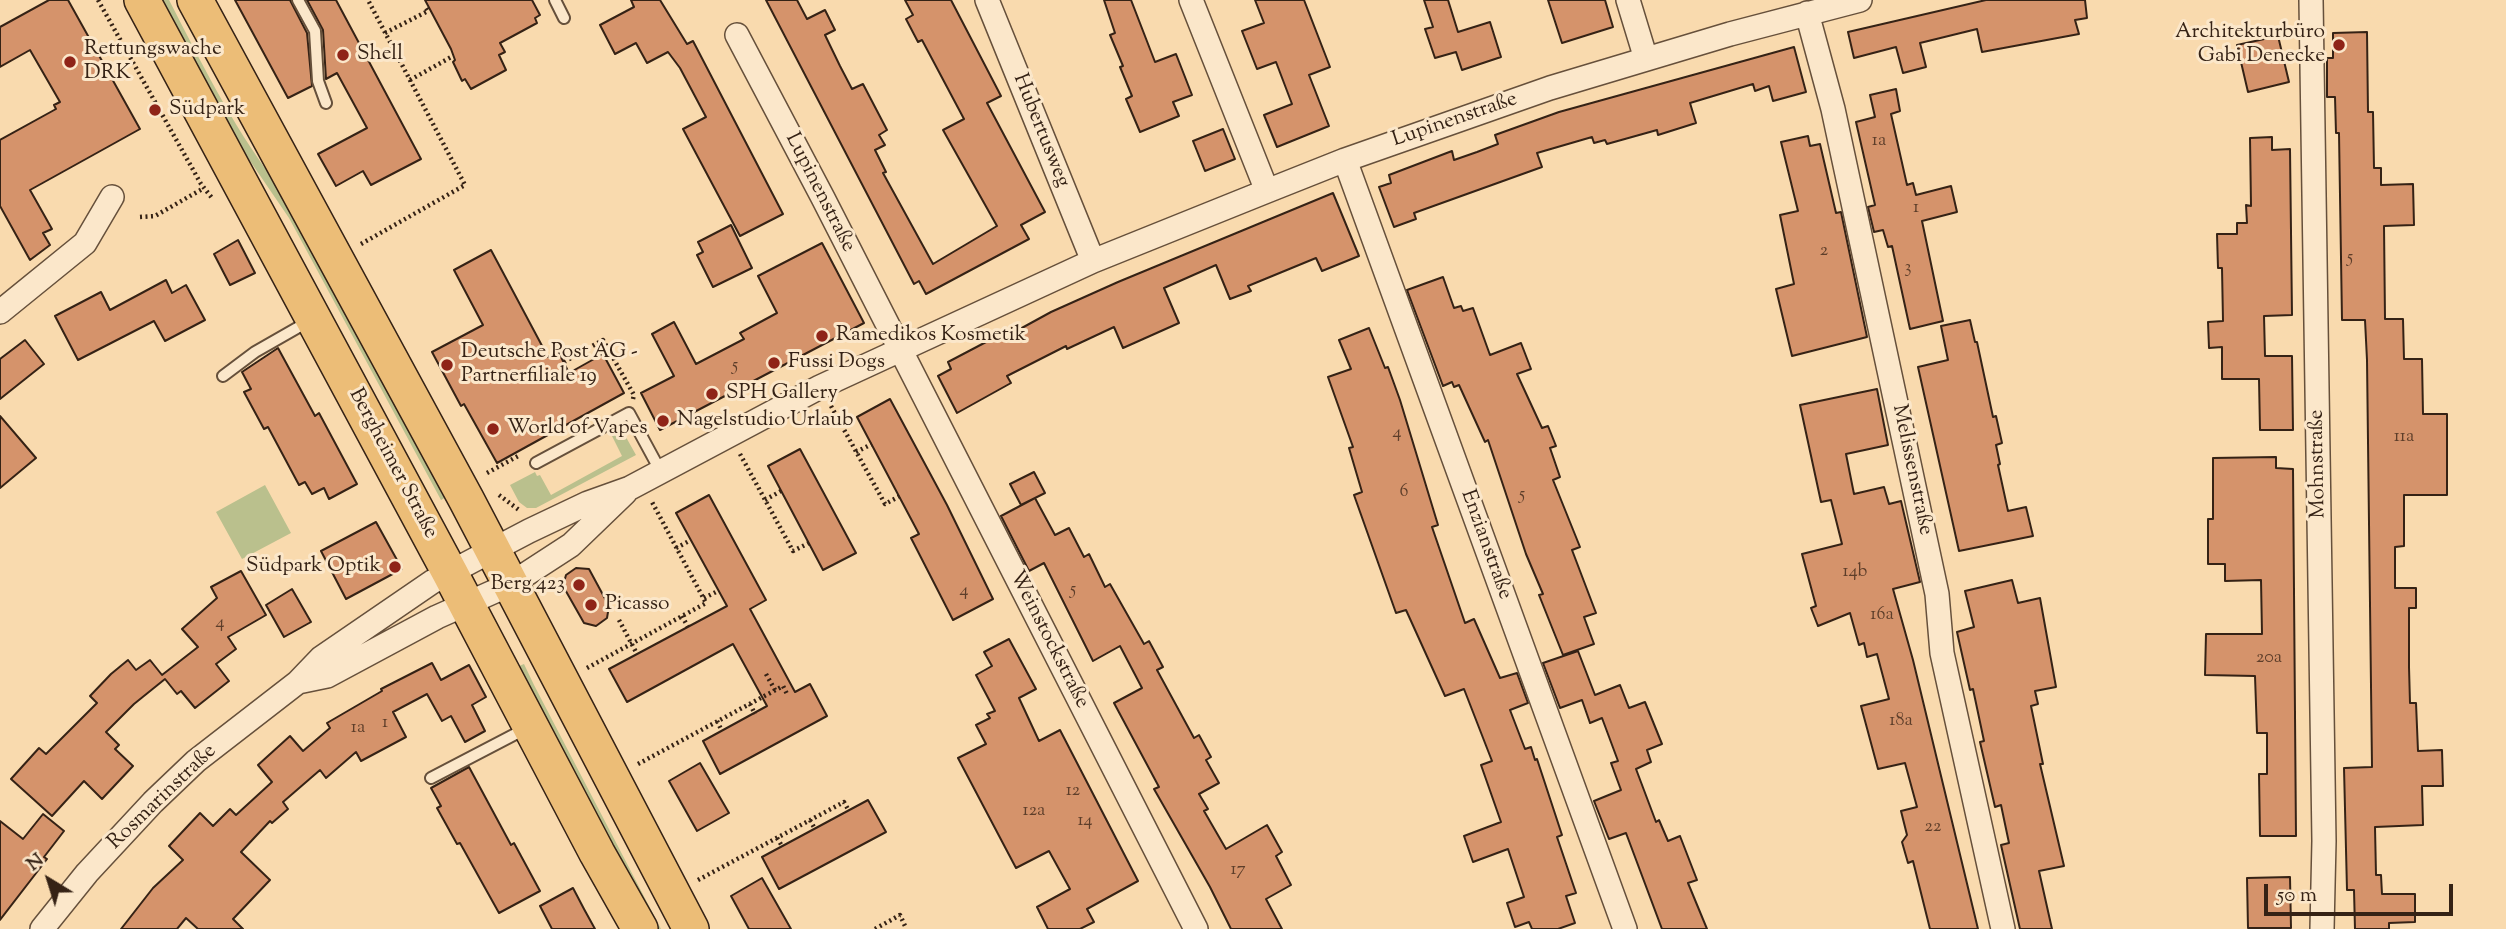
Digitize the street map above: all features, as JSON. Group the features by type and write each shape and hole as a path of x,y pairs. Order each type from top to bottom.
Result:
{"main road":[{"name":"Bergheimer Straße","path":"142,0 640,929"},
{"path":"195,0 493,550 691,929"}],"street":[{"name":"Hubertusweg","path":"987,0 1093,261"},
{"path":"1191,0 1267,191"},
{"path":"1628,0 1646,59"},
{"name":"Lupinenstraße","path":"450,573 588,503 644,481 820,387 1093,261 1345,160 1550,88 1860,0"},
{"name":"Mohnstraße","path":"2311,0 2323,814 2322,929"},
{"name":"Melissenstraße","path":"1807,13 1833,109 1937,594 1942,653 2003,929"},
{"name":"Lupinenstraße","path":"737,35 901,351"},
{"name":"Enzianstraße","path":"1345,160 1625,929"},
{"path":"0,312 85,243 112,197"},
{"name":"Weinstockstraße","path":"901,351 1196,929"},
{"name":"Lupinenstraße","path":"511,584 571,545 644,481"},
{"name":"Rosmarinstraße","path":"42,929 87,873 153,802 196,761 298,682 321,658 423,588 450,573"},
{"name":"Rosmarinstraße","path":"298,682 327,676 511,584"}],"lane":[{"path":"298,0 315,30 318,81 326,103"},
{"path":"555,0 564,18"},
{"path":"223,376 255,352 313,319"},
{"path":"537,463 629,413 644,481"},
{"path":"431,778 530,726"}],"path":[{"path":"98,0 103,9"},
{"path":"355,247 465,185 368,0"},
{"path":"385,33 428,11 425,6"},
{"path":"410,79 453,56"},
{"path":"140,217 155,216 204,188"},
{"path":"564,362 603,340 634,395 629,413"},
{"path":"820,387 885,503 900,496"},
{"path":"729,435 793,551 809,543"},
{"path":"856,453 872,444"},
{"path":"512,455 515,461"},
{"path":"586,668 706,603 644,481"},
{"path":"765,500 781,491"},
{"path":"676,548 691,540"},
{"path":"704,598 718,591"},
{"path":"682,616 688,627"},
{"path":"619,620 638,654"},
{"path":"766,674 775,690"},
{"path":"638,764 783,686 789,695"},
{"path":"750,704 755,714"},
{"path":"717,722 722,731"},
{"path":"698,880 844,802 849,811"},
{"path":"810,820 814,829"},
{"path":"777,838 782,846"},
{"path":"875,929 900,915 905,926"}],"green space":[{"path":"157,0 169,0 217,92 273,179 450,495 441,500 289,218 231,133"},
{"path":"622,430 636,455 536,508 527,508 519,502 510,485 535,472 537,476 540,475 551,495 622,456 612,436"},
{"path":"265,485 291,533 242,559 216,512"},
{"path":"524,664 661,929 655,929 514,668"}],"building":[{"path":"49,0 68,0 140,129 30,190 52,229 43,233 50,245 30,260 0,206 0,140 56,109 54,105 60,102 30,50 0,67 0,27"},
{"path":"235,0 290,0 307,33 312,86 288,98"},
{"path":"307,0 336,0 421,159 371,185 363,171 336,186 318,154 367,128 337,73 326,79 323,30"},
{"path":"425,0 532,0 540,15 535,18 537,23 500,43 505,52 499,55 506,70 471,89 465,79 462,81 453,62 455,60 451,49"},
{"path":"631,0 660,0 687,44 693,41 783,214 740,236 683,129 706,117 680,68 668,52 647,63 636,43 615,54 600,25 634,7"},
{"path":"766,0 797,0 807,19 825,10 835,30 825,35 840,66 852,89 863,84 887,130 879,135 885,145 875,150 886,172 883,173 933,264 997,226 943,130 964,119 922,40 918,42 906,19 913,15 905,0 951,0 1001,96 987,103 1045,212 1021,225 1029,239 926,294 919,281 914,284"},
{"path":"1104,0 1131,0 1155,62 1176,54 1192,95 1173,102 1179,116 1140,132 1126,99 1132,96 1110,35 1115,33"},
{"path":"1255,0 1304,0 1330,67 1309,75 1329,126 1277,147 1264,115 1292,104 1276,62 1257,69 1242,31 1264,23"},
{"path":"1424,0 1448,0 1458,32 1490,22 1501,57 1462,70 1456,52 1435,58 1425,29 1433,27"},
{"path":"1548,0 1605,0 1613,27 1562,43"},
{"path":"1986,0 2085,0 2087,18 2075,20 2079,34 1982,52 1977,29 1920,43 1926,67 1903,73 1896,47 1854,58 1848,32"},
{"path":"2367,32 2368,112 2373,112 2374,168 2381,168 2381,185 2413,184 2414,225 2384,226 2385,319 2403,319 2404,359 2422,359 2423,414 2447,414 2447,495 2404,495 2404,546 2395,547 2395,588 2416,588 2416,608 2409,608 2409,667 2410,703 2416,703 2418,751 2442,750 2443,786 2422,786 2423,825 2375,827 2376,875 2381,875 2382,894 2415,894 2415,922 2389,923 2389,929 2355,929 2354,890 2347,890 2344,768 2372,767 2367,360 2365,320 2342,320 2339,133 2336,133 2335,97 2327,97 2327,58 2333,58 2333,33"},
{"path":"2278,36 2289,82 2248,92 2237,45"},
{"path":"1794,47 1806,92 1773,101 1769,86 1755,91 1753,84 1690,103 1696,123 1658,135 1657,130 1607,144 1605,140 1594,143 1592,137 1537,153 1542,167 1414,213 1416,219 1394,227 1379,187 1391,183 1389,175 1452,151 1454,160 1477,152 1498,144 1495,135 1559,112"},
{"path":"1896,89 1900,111 1891,114 1907,185 1913,183 1916,195 1951,186 1957,212 1922,221 1943,321 1910,329 1892,246 1888,247 1883,230 1874,232 1868,207 1875,205 1856,122 1875,117 1870,95"},
{"path":"1223,129 1235,159 1205,171 1193,141"},
{"path":"1808,136 1810,146 1820,144 1836,213 1841,212 1867,337 1792,356 1776,289 1794,284 1780,215 1798,211 1781,142"},
{"path":"2272,137 2272,150 2290,149 2292,315 2264,316 2265,356 2292,356 2293,430 2260,430 2259,379 2222,379 2222,347 2209,348 2208,322 2223,321 2222,268 2218,268 2217,234 2237,234 2237,223 2247,223 2246,205 2251,206 2250,138"},
{"path":"1333,193 1359,256 1322,271 1316,258 1248,286 1251,291 1230,299 1216,265 1164,288 1179,323 1123,348 1114,327 1067,349 1066,346 1007,376 1011,383 957,413 938,376 951,369 948,362 1007,331 1009,335 1051,312 1118,282"},
{"path":"731,225 752,268 713,287 697,255 703,252 698,242"},
{"path":"238,240 255,273 230,285 214,254"},
{"path":"822,243 864,323 660,430 641,393 674,376 652,334 674,322 696,364 744,339 740,333 777,313 758,276"},
{"path":"491,250 548,357 558,351 569,373 603,354 624,393 497,463 464,404 461,406 432,352 483,325 454,270"},
{"path":"1443,277 1454,308 1461,306 1463,311 1473,308 1490,355 1521,343 1531,369 1517,374 1542,428 1548,426 1556,446 1550,448 1560,477 1553,480 1580,547 1572,550 1596,613 1584,617 1594,644 1563,655 1539,595 1543,594 1526,554 1488,440 1485,442 1459,385 1454,387 1452,382 1443,386 1407,290"},
{"path":"166,280 172,293 186,285 205,320 165,341 154,321 78,360 55,316 101,292 110,310"},
{"path":"1970,320 1993,417 1996,416 2002,443 1996,445 2008,511 2026,507 2033,536 1959,551 1918,367 1948,360 1941,326"},
{"path":"1369,328 1400,400 1438,525 1432,527 1465,623 1474,619 1500,678 1517,673 1528,703 1510,710 1525,749 1531,747 1535,760 1537,759 1562,835 1557,837 1576,893 1566,896 1575,923 1558,929 1532,929 1529,922 1515,927 1507,903 1524,897 1508,849 1473,862 1464,836 1501,822 1481,765 1492,761 1464,689 1445,696 1406,610 1396,613 1354,495 1362,492 1349,448 1353,447 1328,377 1351,369 1339,340"},
{"path":"25,340 44,364 0,399 0,359"},
{"path":"278,348 315,416 319,413 357,484 329,499 324,488 312,494 305,482 299,485 268,427 264,429 244,392 251,389 242,372"},
{"path":"1877,389 1888,445 1846,454 1854,494 1884,487 1889,504 1901,501 1920,582 1893,589 1913,660 1978,929 1930,929 1913,861 1908,863 1902,842 1907,835 1901,811 1917,807 1905,763 1878,769 1861,706 1889,699 1877,654 1867,657 1864,643 1859,645 1850,613 1818,626 1811,608 1816,606 1802,554 1842,544 1831,500 1821,502 1800,405"},
{"path":"890,399 947,505 993,599 953,620 911,538 919,534 857,417"},
{"path":"0,416 36,458 0,488"},
{"path":"800,449 856,553 823,570 768,466"},
{"path":"2276,457 2276,468 2293,469 2296,836 2260,836 2259,774 2267,774 2267,733 2257,733 2255,676 2205,675 2206,634 2262,634 2261,580 2225,581 2225,564 2208,564 2208,519 2213,519 2213,458"},
{"path":"1034,472 1045,493 1021,505 1010,484"},
{"path":"709,495 766,600 750,609 795,692 810,684 827,716 720,774 703,741 767,706 733,644 627,702 609,669 727,606 676,513"},
{"path":"1035,498 1055,535 1069,528 1084,557 1089,554 1105,587 1110,584 1144,644 1149,641 1163,667 1157,670 1194,738 1199,735 1211,757 1206,760 1219,783 1199,794 1208,809 1204,811 1226,849 1267,825 1282,852 1276,856 1291,885 1266,899 1282,929 1231,929 1154,789 1159,787 1114,703 1142,688 1120,646 1093,661 1044,563 1029,571 1001,516"},
{"path":"376,522 402,569 346,599 321,551"},
{"path":"576,568 589,569 609,606 607,618 596,626 584,623 563,586 566,575"},
{"path":"241,571 266,615 228,637 236,649 216,664 229,681 195,708 181,691 177,694 165,679 134,704 106,732 119,745 115,749 133,766 102,799 84,781 52,816 11,779 39,748 46,754 97,703 90,696 128,660 136,670 150,660 162,675 198,647 182,629 217,598 211,587"},
{"path":"2012,580 2018,603 2040,598 2056,687 2035,691 2038,704 2031,706 2043,764 2040,764 2064,866 2039,871 2052,929 2020,929 2001,845 2009,843 2001,805 1995,807 1980,742 1984,741 1973,689 1970,690 1957,632 1974,627 1965,591"},
{"path":"292,589 311,622 284,637 266,605"},
{"path":"1009,639 1036,689 1019,698 1039,741 1060,730 1138,881 1087,909 1094,922 1080,929 1048,929 1037,907 1070,889 1049,851 1016,868 958,758 986,744 976,725 990,718 987,714 995,711 976,675 992,666 984,652"},
{"path":"1578,651 1595,695 1620,685 1629,708 1645,702 1662,744 1647,750 1651,762 1636,769 1656,822 1659,820 1668,841 1680,836 1697,880 1688,883 1707,929 1662,929 1626,833 1609,839 1594,801 1621,790 1611,763 1618,761 1602,718 1590,723 1582,700 1560,708 1543,663"},
{"path":"432,663 441,680 469,665 486,697 472,705 485,731 465,742 451,716 442,721 427,694 393,712 406,737 361,761 356,752 326,778 320,770 283,802 288,809 272,823 270,821 241,852 270,880 233,919 243,929 198,929 186,918 177,929 121,929 153,888 183,860 169,846 200,813 213,826 230,809 236,815 272,782 258,765 290,736 303,751 330,728 327,723 382,691 381,689"},
{"path":"700,763 729,813 697,831 669,781"},
{"path":"469,767 511,845 514,843 540,891 499,913 437,808 441,806 431,788"},
{"path":"868,800 886,832 779,889 762,857"},
{"path":"43,814 64,831 44,857 47,859 0,920 0,821 23,839"},
{"path":"2290,877 2291,928 2248,928 2247,878"},
{"path":"762,878 791,929 749,929 731,896"},
{"path":"573,888 595,929 552,929 540,906"}],"place":[{"name":"Architekturbüro Gabi Denecke","path":"2339,45"},
{"name":"Shell","path":"343,55"},
{"name":"Rettungswache DRK","path":"70,62"},
{"name":"Südpark","path":"155,110"},
{"name":"Ramedikos Kosmetik","path":"822,336"},
{"name":"Fussi Dogs","path":"774,363"},
{"name":"Deutsche Post AG - Partnerfiliale 19","path":"447,365"},
{"name":"SPH Gallery","path":"712,394"},
{"name":"Nagelstudio Urlaub","path":"663,421"},
{"name":"World of Vapes","path":"493,429"},
{"name":"Südpark Optik","path":"395,567"},
{"name":"Berg 423","path":"579,585"},
{"name":"Picasso","path":"591,605"}]}
